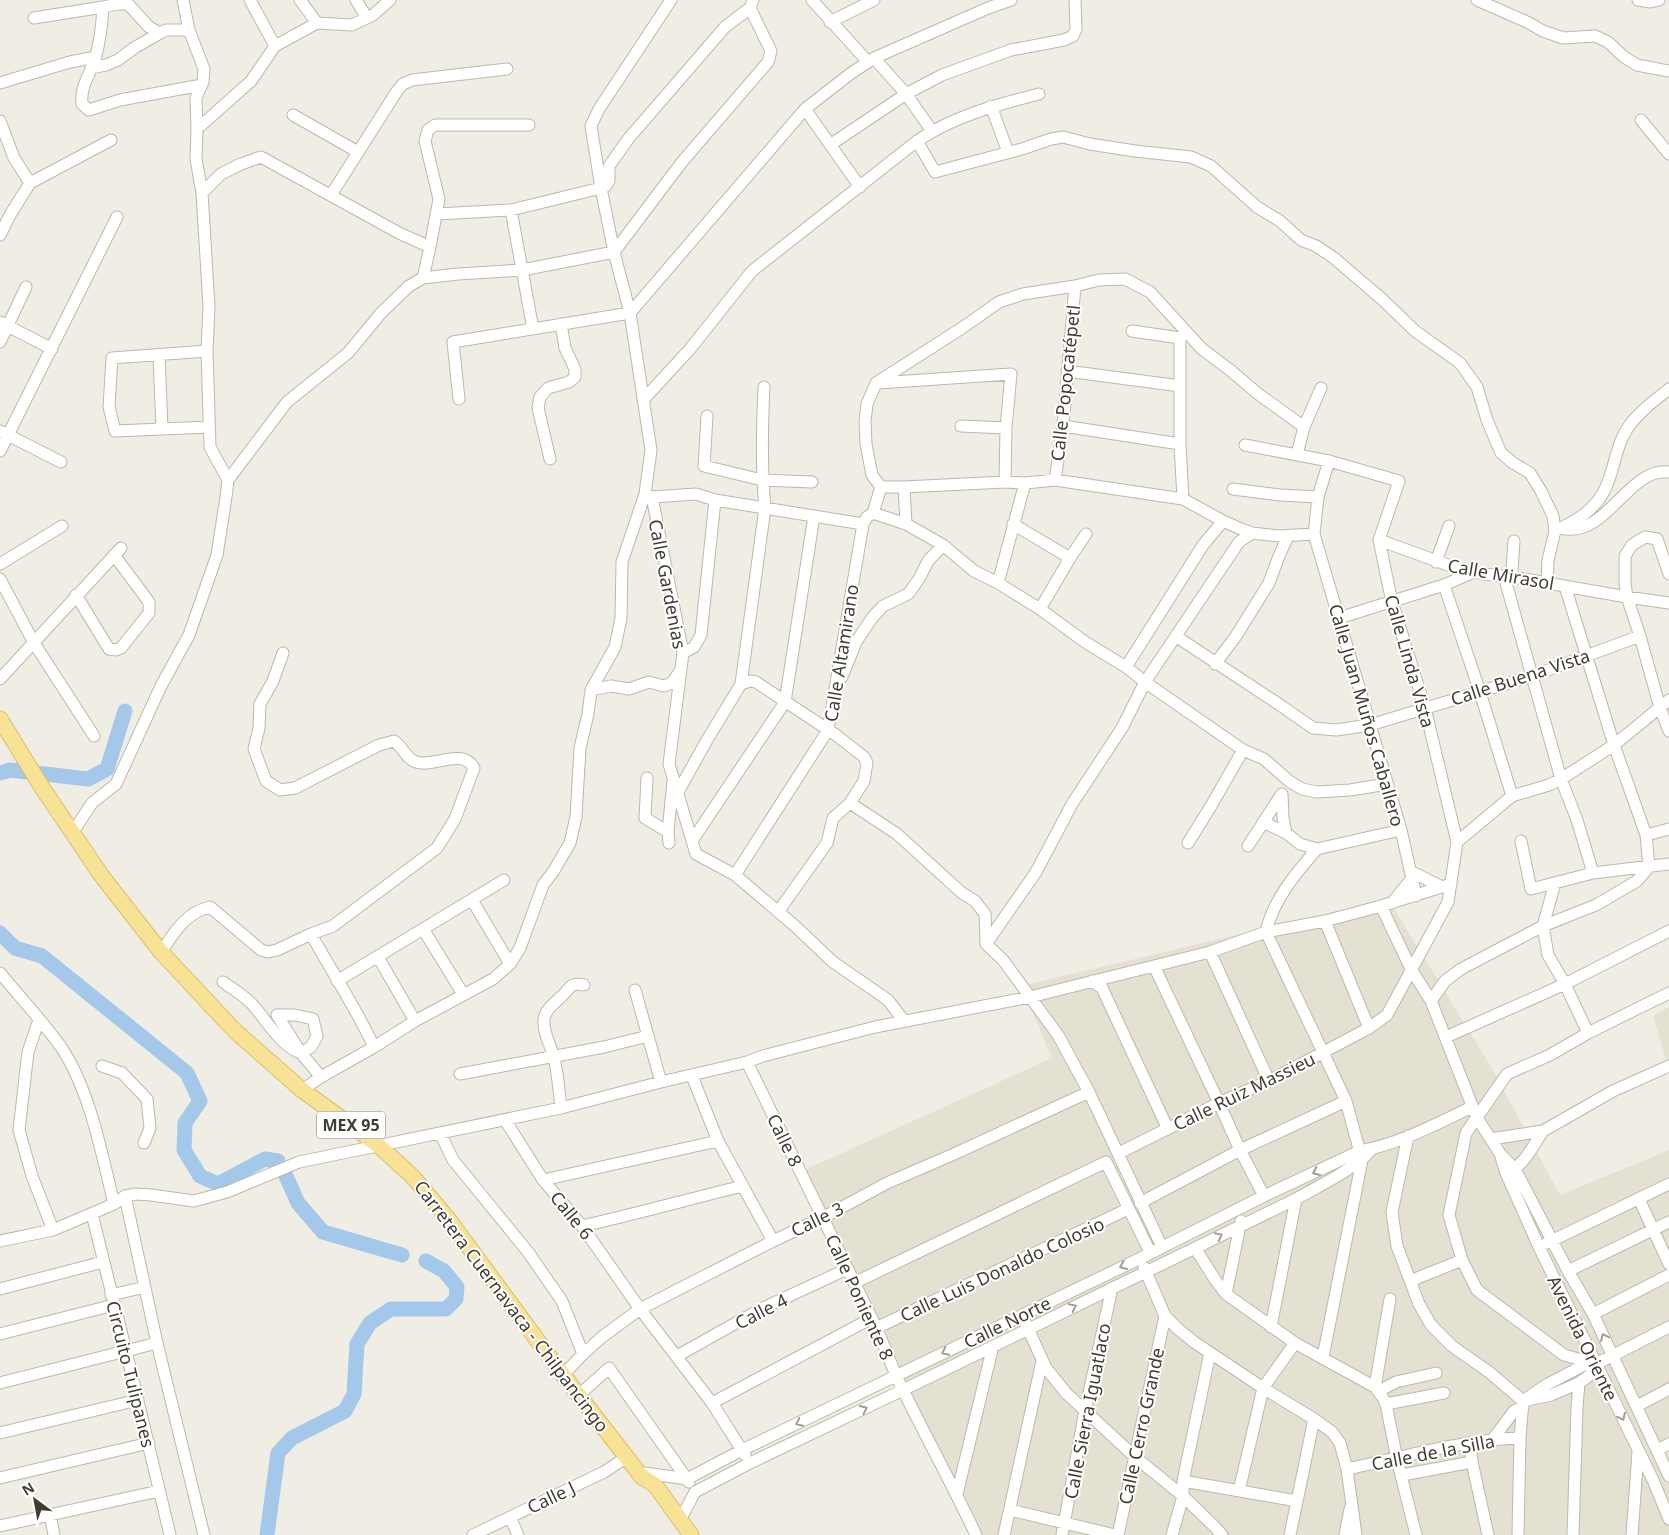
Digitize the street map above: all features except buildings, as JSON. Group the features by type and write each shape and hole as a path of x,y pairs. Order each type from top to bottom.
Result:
{"main road":[{"name":"Carretera Cuernavaca - Chilpancingo","path":"0,719 101,875 161,952 235,1031 302,1090 378,1145 413,1177 449,1220 563,1375 640,1475 654,1485 679,1527 691,1535"}],"street":[{"path":"183,0 189,30 204,69 202,85 196,98 196,158 202,193 209,306 207,352 210,447 228,480"},
{"path":"250,0 275,46"},
{"path":"300,0 317,23"},
{"path":"356,0 367,18"},
{"path":"197,128 251,81 275,46 317,23 352,25 367,18 390,0"},
{"path":"302,1090 415,1021 493,979 510,964 520,948 543,885 570,843 576,817 580,748 588,714 591,690 615,648 621,618 622,562 648,496 651,450 630,313 614,252 591,126 599,109 671,0"},
{"path":"812,0 830,22 906,94 932,131"},
{"path":"830,22 874,0"},
{"path":"459,399 453,342 630,313 805,109 871,60 985,4 1011,0"},
{"path":"830,145 906,94 942,75 1011,50 1064,40 1073,36 1076,29 1075,0"},
{"path":"1477,0 1527,22 1543,32 1562,38 1595,36 1608,42 1624,57 1637,65 1669,71"},
{"path":"1638,0 1650,2 1659,0"},
{"path":"34,18 128,4 149,27 160,33"},
{"path":"73,832 92,803 116,784 161,686 189,635 217,555 228,480 288,402 348,353 381,314 409,286 423,278 522,270 614,252 682,162 768,62 771,51 752,4 725,27 629,138 609,166 609,181 606,186 511,210 437,214"},
{"path":"103,8 102,29 96,57 82,86 82,104 89,110 120,100 202,85"},
{"path":"92,68 118,60 134,48 166,30 189,30"},
{"path":"0,83 70,62 96,57"},
{"path":"331,195 392,98 403,84 412,80 508,69"},
{"path":"643,400 690,349 752,271 917,141 932,131 964,116 991,106 1038,94"},
{"path":"991,106 1008,152"},
{"path":"805,109 860,187"},
{"path":"292,115 358,152"},
{"path":"1641,120 1669,154"},
{"path":"0,121 14,158 30,184"},
{"path":"423,278 439,199 425,141 428,130 435,125 529,125"},
{"path":"917,141 935,172 1022,149 1051,139 1063,138 1135,151 1191,157 1211,166 1257,206 1280,221 1301,240 1316,246 1334,258 1383,300 1415,331 1460,363 1477,387 1487,420 1501,453 1530,473 1553,516 1558,530 1548,560 1548,582"},
{"path":"0,235 5,213 30,184 111,140"},
{"path":"202,193 221,174 261,157 400,233 430,247"},
{"path":"511,210 533,329"},
{"path":"0,451 4,433 52,349 118,217"},
{"path":"881,487 872,475 865,421 867,404 876,384 999,302 1023,294 1075,286 1099,280 1125,279 1150,292 1176,319 1183,335 1180,386 1180,444 1183,499"},
{"name":"Calle Popocatépetl","path":"1055,480 1063,426 1075,286"},
{"path":"0,342 4,324 26,287"},
{"path":"4,324 52,349"},
{"path":"550,459 538,408 540,397 548,388 569,382 575,376 575,369 566,348 561,324"},
{"path":"1132,331 1183,335 1304,427"},
{"path":"207,352 112,358 109,407 115,431 209,427"},
{"path":"160,355 162,429"},
{"path":"1067,371 1180,386"},
{"path":"876,384 1010,374 1005,482"},
{"path":"678,792 706,740 741,684 765,508 761,445 764,387"},
{"path":"1297,454 1304,427 1321,388"},
{"path":"1558,530 1591,510 1606,488 1616,454 1629,426 1649,405 1669,389"},
{"path":"707,416 704,466 762,480 812,482"},
{"path":"961,426 1006,428"},
{"path":"1063,426 1180,444"},
{"path":"4,433 61,462"},
{"path":"1245,445 1329,461 1399,481 1379,540"},
{"path":"881,487 1005,482 1025,483 1055,480 1183,499 1241,529 1288,536 1314,534 1318,497 1329,461"},
{"path":"1558,530 1571,530 1588,525 1611,509 1641,480 1652,473 1669,472"},
{"path":"998,583 1025,483"},
{"path":"648,496 696,494 715,500 862,524 873,513 881,487"},
{"path":"904,487 906,524"},
{"path":"1233,489 1280,495 1318,497"},
{"name":"Calle Gardenias","path":"648,496 683,653 669,764 696,854 734,875"},
{"path":"683,653 694,647 701,635 715,500"},
{"path":"873,513 906,524 943,545 974,571 998,583 1040,609 1243,750 1264,759 1288,781 1302,788 1317,792 1350,790 1387,784"},
{"path":"692,841 785,702 814,516"},
{"path":"1126,667 1203,545 1224,520"},
{"name":"Calle Altamirano","path":"734,875 832,733 862,524"},
{"path":"1013,524 1070,558"},
{"path":"0,564 62,526"},
{"path":"1436,562 1449,526"},
{"path":"986,944 1036,872 1072,804 1122,728 1146,682 1239,542 1252,532"},
{"path":"1040,609 1086,534"},
{"name":"Calle Juan Muños Caballero","path":"1314,534 1401,830 1416,896"},
{"path":"1216,664 1270,583 1288,536"},
{"path":"1669,574 1667,563 1657,539 1645,537 1632,544 1625,556 1627,597 1660,708 1669,731"},
{"name":"Calle Mirasol","path":"1379,540 1436,562 1474,572 1548,582 1669,603"},
{"name":"Calle Linda Vista","path":"1379,540 1392,602 1424,708 1457,842"},
{"path":"1514,541 1509,577 1532,676 1560,774 1578,820 1594,873"},
{"path":"832,733 841,680 856,642 872,618 883,606 908,594 919,579 928,561 943,545"},
{"path":"0,679 34,644 76,595 117,552 149,602 149,613 121,648 116,650 110,649 76,595"},
{"path":"1339,618 1444,585 1474,572"},
{"path":"0,579 34,644 94,736"},
{"path":"1444,585 1512,796"},
{"path":"1431,1002 1445,981 1461,969 1543,926 1596,905 1637,881 1649,867 1646,834 1614,744 1564,586"},
{"name":"Calle Buena Vista","path":"1176,637 1313,728 1336,730 1370,725 1532,676 1640,636"},
{"path":"161,952 182,922 200,909 210,907 261,950 268,952 333,926 437,848 455,819 474,768 470,762 463,758 418,763 409,759 402,746 394,741 379,744 295,788 280,790 266,781 254,749 259,728 260,704 273,681 283,653"},
{"path":"591,690 611,686 629,689 649,682 664,686 672,683 682,669"},
{"path":"741,684 750,681 756,682 832,733 864,757 867,763 864,781 850,803 833,818 828,843 778,912"},
{"path":"1457,842 1512,796 1549,785 1560,774 1614,744 1669,700"},
{"path":"1188,843 1243,750"},
{"path":"647,778 645,818 668,837 673,777"},
{"path":"1248,846 1288,781"},
{"path":"1281,795 1286,833"},
{"path":"850,803 897,834 962,893 975,902 985,914 986,944 1003,960 1058,1035 1119,1153 1140,1203 1162,1247"},
{"path":"1263,822 1286,833 1300,844 1317,849 1401,830"},
{"path":"1646,834 1669,829"},
{"path":"1520,841 1531,889 1594,873 1669,864"},
{"name":"Calle Ruiz Massieu","path":"1119,1153 1219,1103 1269,1081 1369,1028 1387,1015 1448,902 1447,886 1457,842"},
{"path":"1300,844 1303,866"},
{"path":"1317,849 1281,896 1270,918 1266,932 1346,1101 1365,1153 1323,1357"},
{"path":"734,875 833,962 888,1000 904,1021"},
{"path":"1386,905 1412,875 1447,886"},
{"path":"337,981 504,880"},
{"path":"1555,882 1543,926 1548,955 1565,984 1588,1033"},
{"path":"0,1241 53,1230 114,1204 125,1196 136,1194 151,1195 194,1201 227,1192 299,1162 561,1108 904,1021 1030,997 1210,952 1266,932 1325,921 1447,886"},
{"path":"472,900 510,964"},
{"name":"Avenida Oriente","path":"1386,905 1411,969 1431,1002 1446,1037 1474,1112 1511,1171 1593,1314 1669,1476"},
{"path":"1325,921 1369,1028"},
{"path":"423,929 463,994"},
{"path":"1446,1037 1565,984 1669,931"},
{"path":"310,934 360,1016 374,1047"},
{"path":"1210,952 1269,1081"},
{"path":"378,956 415,1021"},
{"path":"1154,966 1240,1150 1264,1196"},
{"path":"0,973 62,1048 78,1079 102,1155 114,1204"},
{"path":"1092,981 1102,988 1168,1129"},
{"path":"223,982 250,1002 273,1031 294,1051 301,1053 321,1077"},
{"path":"561,1108 554,1056 546,1039 544,1019 552,1004 563,996 570,986 576,983 584,985"},
{"path":"635,990 661,1082"},
{"path":"1592,1364 1564,1355 1477,1290 1462,1260 1448,1215 1466,1133 1474,1112 1508,1074 1550,1055 1588,1033 1669,993"},
{"path":"39,1020 28,1052 19,1130 32,1176 53,1230"},
{"path":"460,1074 604,1047 648,1036"},
{"name":"Calle 8","path":"747,1062 824,1218"},
{"path":"102,1066 122,1073 147,1099 150,1128 144,1143"},
{"path":"1490,1139 1543,1131 1613,1091 1669,1066"},
{"path":"692,1076 718,1141 773,1241"},
{"name":"Calle 3","path":"563,1375 602,1337 640,1309 773,1241 824,1218 887,1183 1089,1092"},
{"path":"1140,1203 1240,1150 1346,1101"},
{"name":"Calle Norte","path":"687,1479 742,1450 1264,1196 1365,1153 1474,1112"},
{"name":"Calle 6","path":"505,1120 543,1180 582,1226 640,1309 712,1403 750,1463"},
{"path":"1511,1171 1543,1131"},
{"path":"440,1133 453,1160 528,1252 562,1301 583,1354"},
{"path":"1408,1136 1392,1212 1397,1246 1419,1304 1431,1325 1452,1346 1489,1372 1523,1408"},
{"path":"543,1180 718,1141"},
{"name":"Calle Norte","path":"695,1492 750,1463 1296,1199 1365,1153"},
{"path":"854,1283 1106,1162 1128,1209 1146,1255 1146,1272 1165,1316 1178,1330 1210,1353 1332,1432 1340,1443 1347,1469 1356,1535"},
{"name":"Avenida Oriente","path":"1511,1171 1539,1247 1592,1364 1638,1450 1668,1512"},
{"path":"1539,1247 1669,1184"},
{"path":"582,1226 743,1186"},
{"path":"125,1196 157,1343 204,1535"},
{"path":"1271,1327 1296,1199"},
{"path":"1639,1199 1669,1264"},
{"path":"1226,1294 1239,1226 1246,1205"},
{"name":"Calle Luis Donaldo Colosio","path":"712,1403 874,1323 1128,1209"},
{"name":"Circuito Tulipanes","path":"92,1214 170,1535"},
{"name":"Calle Poniente 8","path":"824,1218 874,1323 896,1376 976,1535"},
{"path":"1568,1271 1669,1222"},
{"path":"1195,1248 1226,1294 1271,1327 1377,1389 1386,1404 1397,1459 1416,1535"},
{"path":"1410,1281 1462,1260"},
{"path":"0,1289 103,1262"},
{"name":"Calle 4","path":"677,1356 761,1309 847,1269"},
{"path":"1593,1314 1669,1275"},
{"path":"0,1334 113,1300 145,1287"},
{"name":"Calle Sierra Iguatlaco","path":"1062,1535 1085,1411 1112,1288"},
{"path":"1377,1389 1390,1299"},
{"path":"1022,1315 1042,1361 1066,1393 1135,1457 1183,1496 1222,1535"},
{"name":"Calle Cerro Grande","path":"1116,1535 1135,1457 1165,1316"},
{"path":"1518,1535 1520,1438 1523,1408 1546,1385 1613,1356 1669,1328"},
{"path":"1239,1491 1263,1388 1295,1342"},
{"path":"0,1382 157,1343"},
{"path":"957,1494 992,1346"},
{"path":"1172,1535 1183,1496 1183,1481 1210,1353"},
{"path":"1004,1535 1042,1361"},
{"path":"1492,1439 1514,1411 1579,1383 1590,1375 1592,1364"},
{"path":"578,1395 609,1368 695,1492 679,1527"},
{"path":"1377,1389 1396,1382 1436,1373"},
{"path":"1573,1535 1579,1383"},
{"path":"1637,1406 1669,1389"},
{"path":"1386,1404 1444,1393"},
{"path":"0,1433 138,1400"},
{"path":"1292,1535 1314,1419"},
{"name":"Calle de la Silla","path":"1347,1469 1492,1439 1520,1438"},
{"path":"0,1478 149,1443"},
{"path":"1470,1443 1472,1462 1488,1535"},
{"path":"1657,1450 1669,1444"},
{"path":"1632,1535 1638,1450"},
{"name":"Calle J","path":"473,1535 604,1472 626,1457"},
{"name":"Calle de la Silla","path":"1402,1475 1472,1462"},
{"path":"640,1475 687,1479"},
{"path":"1183,1481 1297,1501"},
{"path":"4,1528 50,1514 160,1491"},
{"path":"1344,1535 1351,1503"},
{"path":"1010,1510 1116,1535"},
{"path":"50,1514 54,1535"},
{"path":"510,1517 518,1535"}],"shaded area":[{"path":"1388,899 1490,1065 1560,1195 1669,1150 1669,1535 970,1535 798,1173 1052,1058 1021,986"},
{"path":"1669,1007 1669,1070 1653,1016"}],"waterway":[{"path":"0,773 10,770 88,779 107,769 125,711"},
{"path":"0,933 15,948 42,956 187,1073 200,1101 185,1123 184,1150 200,1176 218,1184 265,1159 278,1161"},
{"path":"285,1174 298,1203 323,1232 402,1255"},
{"path":"267,1535 278,1453 292,1438 345,1411 354,1394 357,1344 370,1323 391,1309 446,1309 456,1299 457,1287 444,1271 426,1261"}]}
